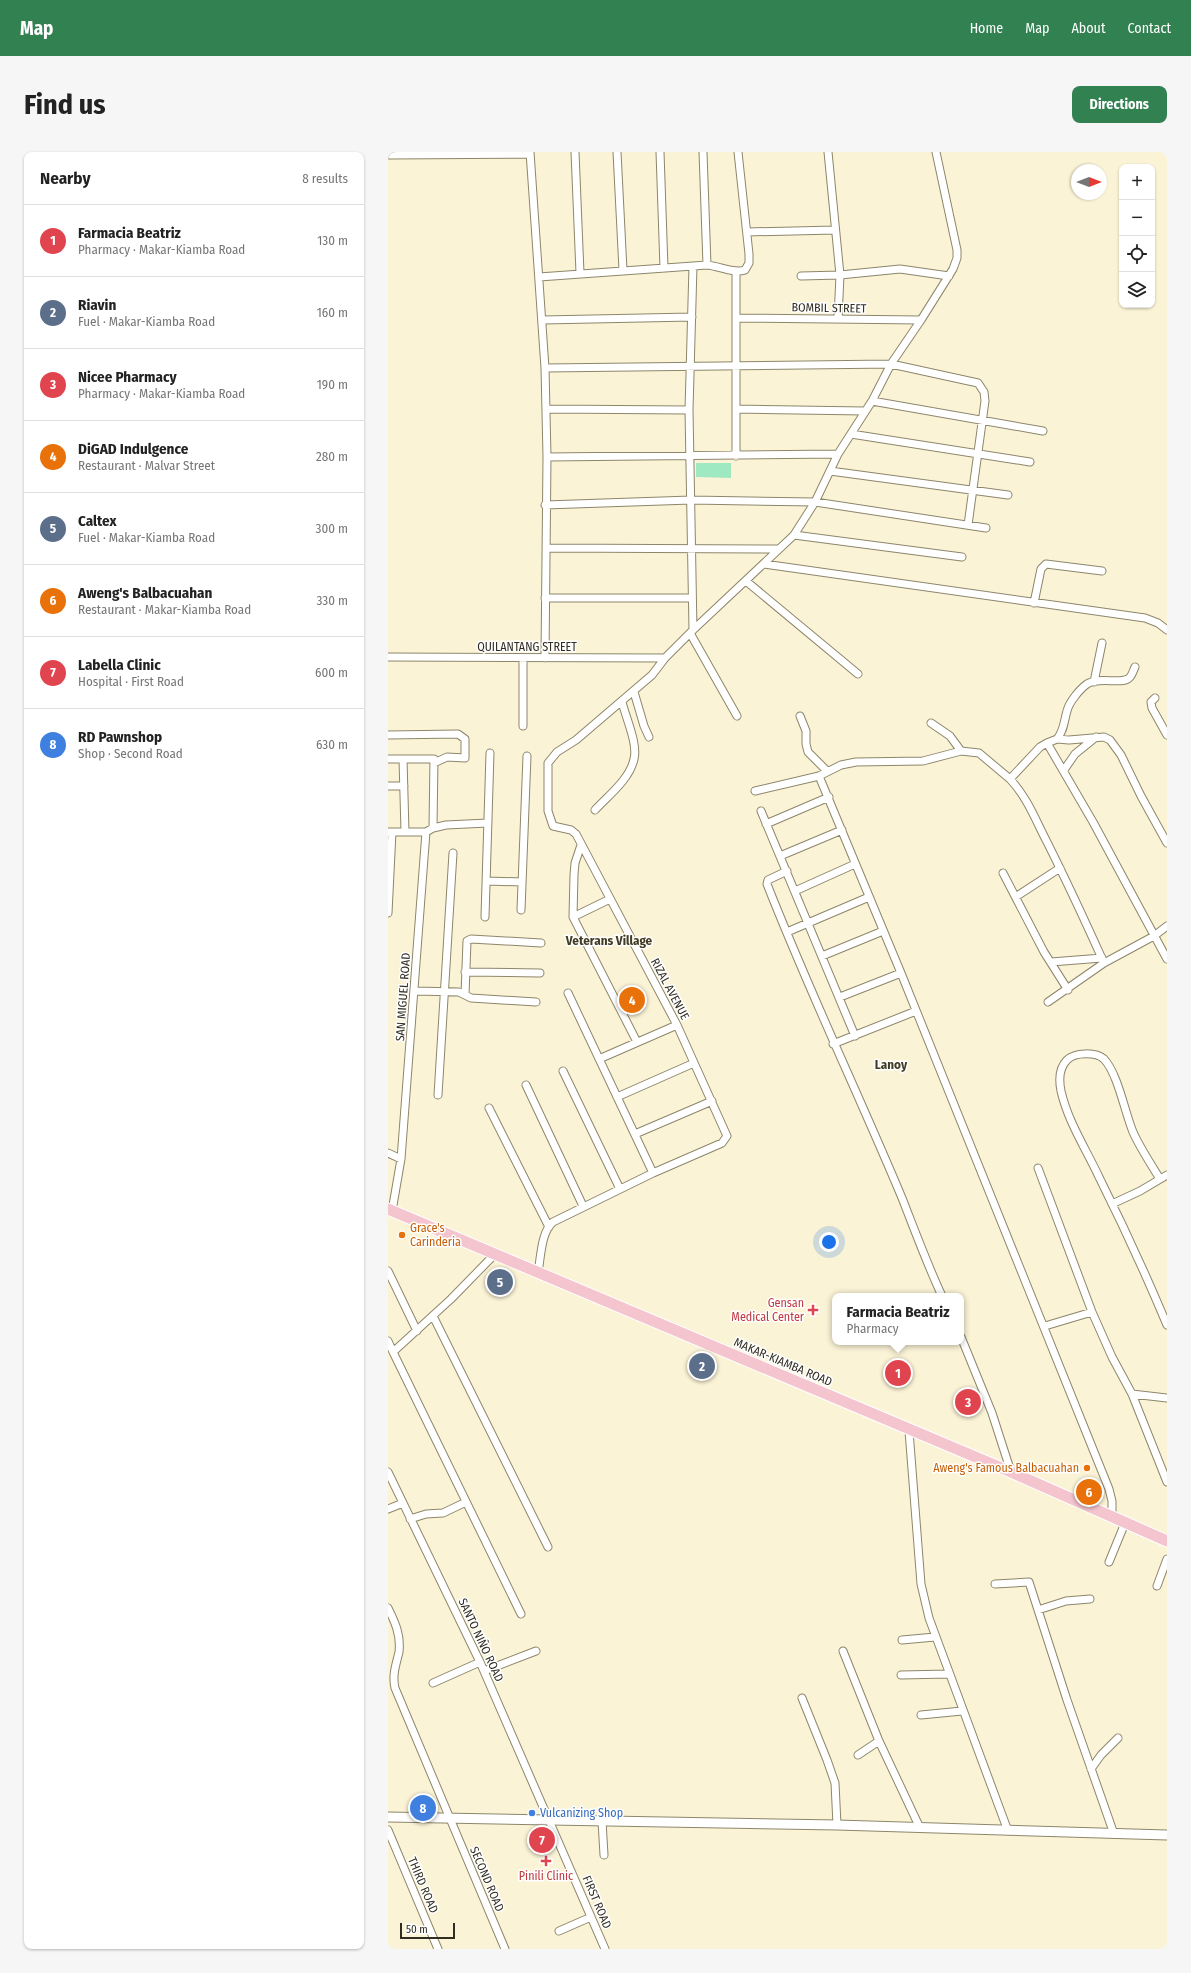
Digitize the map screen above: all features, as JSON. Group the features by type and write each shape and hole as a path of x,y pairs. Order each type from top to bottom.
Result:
{"main road":[{"name":"MAKAR-KIAMBA ROAD","path":"390,1210 909,1431 1011,1472 1167,1541"}],"street":[{"path":"575,152 580,273"},
{"path":"618,152 623,270"},
{"path":"660,152 664,268"},
{"path":"703,152 707,265"},
{"path":"539,277 707,265 719,266 736,271 745,270 747,267 749,254 738,152"},
{"path":"828,152 840,275 838,319"},
{"path":"595,810 630,772 634,760 634,746 622,702 652,675 665,658 691,632 794,535 815,502 838,454 872,401 891,364 949,276 957,258 957,250 936,152"},
{"path":"388,155 530,153 545,368 547,458 545,658"},
{"path":"747,232 835,230"},
{"path":"693,266 689,410 692,548 691,632 737,716"},
{"path":"801,276 840,275 900,269 949,276"},
{"path":"736,271 736,456"},
{"path":"542,320 692,317"},
{"name":"BOMBIL STREET","path":"736,318 921,320"},
{"path":"545,368 690,365 736,366 891,364 978,384 984,392 985,401 968,525"},
{"path":"872,401 1043,431"},
{"path":"546,409 689,410"},
{"path":"736,409 865,411"},
{"path":"851,434 1030,462"},
{"path":"547,458 838,454"},
{"path":"830,471 1008,495"},
{"path":"546,505 691,500 815,502 986,528"},
{"path":"794,535 962,557"},
{"path":"546,548 779,549"},
{"path":"764,564 1145,618 1158,623 1167,630"},
{"path":"1034,603 1041,570 1046,564 1102,571"},
{"path":"746,581 858,674"},
{"path":"545,598 692,598"},
{"path":"1094,682 1102,643"},
{"name":"QUILANTANG STREET","path":"388,657 665,658"},
{"path":"523,658 523,726"},
{"path":"1058,740 1062,734 1069,704 1081,690 1094,682 1105,680 1125,680 1130,678 1135,667"},
{"path":"634,692 644,726 649,737"},
{"path":"1155,698 1151,702 1152,708 1167,735"},
{"name":"RIZAL AVENUE","path":"622,702 576,740 557,752 548,763 548,806 553,826 571,830 576,834 677,1025 727,1136 722,1143 653,1173"},
{"path":"800,716 806,731 806,744 808,752 827,771"},
{"path":"931,723 950,736 961,751"},
{"path":"388,735 458,734 465,739 466,758 447,757 434,763"},
{"path":"1064,770 1075,754 1096,736"},
{"path":"1010,780 1040,747 1047,743 1058,740 1096,736 1104,737 1110,740 1121,755 1141,796 1167,843"},
{"path":"1047,743 1064,770 1167,959"},
{"path":"755,791 819,776 841,765 856,762 923,761 961,751 980,753 1018,788 1060,868 1103,961"},
{"path":"485,917 490,753"},
{"path":"521,910 527,756"},
{"path":"388,759 434,759 433,828"},
{"path":"403,759 405,832"},
{"path":"819,776 901,973 1003,1228 1045,1326 1112,1495 1112,1517"},
{"path":"388,786 404,786"},
{"path":"766,824 829,797"},
{"path":"761,811 855,1036"},
{"path":"388,913 390,832 426,832 433,828 446,825 488,823"},
{"path":"780,856 842,830"},
{"name":"SAN MIGUEL ROAD","path":"390,1210 401,1159 426,832"},
{"path":"581,845 575,863 573,917 637,1042"},
{"path":"438,1095 453,853"},
{"path":"795,891 856,864"},
{"path":"1017,896 1060,868"},
{"path":"787,871 768,880 767,883 833,1044 902,1198 941,1293"},
{"path":"1003,873 1017,896 1051,962 1068,990"},
{"path":"486,881 522,882"},
{"path":"786,932 869,897"},
{"path":"573,917 610,899"},
{"path":"1048,1002 1068,990 1103,961 1154,936 1167,926"},
{"path":"822,956 883,931"},
{"path":"466,995 465,972 466,945 468,940 541,943"},
{"path":"1051,962 1103,961"},
{"path":"465,972 540,973"},
{"path":"840,997 901,973"},
{"path":"415,991 461,992 471,998 536,1002"},
{"path":"548,1227 560,1218 583,1206 653,1173 568,993"},
{"path":"833,1044 916,1011"},
{"path":"599,1059 677,1025"},
{"path":"1160,1179 1134,1133 1109,1066 1103,1058 1096,1055 1074,1056 1068,1060 1062,1067 1060,1079 1061,1091 1067,1110 1167,1325"},
{"path":"617,1097 694,1062"},
{"path":"563,1071 620,1189"},
{"path":"526,1085 583,1206"},
{"path":"635,1134 712,1101"},
{"path":"489,1108 548,1227 538,1272"},
{"path":"388,1153 401,1159"},
{"path":"1038,1168 1092,1312 1112,1357 1132,1394 1167,1482"},
{"path":"1112,1204 1167,1175"},
{"path":"394,1352 433,1316 495,1254"},
{"path":"388,1271 417,1330"},
{"path":"1045,1326 1092,1312"},
{"path":"433,1316 548,1547"},
{"path":"388,1341 520,1614"},
{"path":"964,1344 992,1413 1011,1472"},
{"path":"1132,1394 1167,1398"},
{"path":"909,1431 921,1584 935,1637 1008,1831"},
{"name":"SANTO NIÑO ROAD","path":"388,1472 480,1662 549,1820"},
{"path":"410,1519 426,1514 443,1514 466,1502"},
{"path":"388,1509 402,1503"},
{"path":"1109,1562 1125,1523"},
{"path":"1157,1586 1167,1559"},
{"path":"995,1584 1029,1582 1067,1700 1114,1834"},
{"path":"1038,1610 1066,1602 1090,1599"},
{"name":"SECOND ROAD","path":"388,1608 399,1632 399,1652 393,1672 395,1688 505,1949"},
{"path":"902,1640 935,1637"},
{"path":"484,1671 536,1650"},
{"path":"843,1651 879,1742 920,1828"},
{"path":"433,1684 480,1662"},
{"path":"901,1675 949,1674"},
{"path":"802,1698 828,1760 835,1783 837,1825"},
{"path":"921,1715 962,1711"},
{"path":"1091,1769 1101,1755 1118,1738"},
{"path":"858,1755 879,1742"},
{"path":"388,1817 837,1825 1167,1835"},
{"name":"FIRST ROAD","path":"549,1820 605,1949"},
{"path":"602,1821 604,1855"},
{"name":"THIRD ROAD","path":"388,1830 438,1949"},
{"path":"558,1930 591,1917"}],"green space":[{"path":"696,463 731,463 731,478 696,477"}],"place":[{"name":"DiGAD Indulgence","path":"632,1000"},
{"name":"Grace's Carinderia","path":"402,1235"},
{"name":"Caltex","path":"500,1282"},
{"name":"Gensan Medical Center","path":"813,1310"},
{"name":"Riavin","path":"702,1366"},
{"name":"Farmacia Beatriz","path":"898,1373"},
{"name":"Nicee Pharmacy","path":"968,1402"},
{"name":"Aweng's Famous Balbacuahan","path":"1087,1468"},
{"name":"Aweng's Balbacuahan","path":"1089,1492"},
{"name":"RD Pawnshop","path":"423,1808"},
{"name":"Vulcanizing Shop","path":"532,1813"},
{"name":"Labella Clinic","path":"542,1840"},
{"name":"Pinili Clinic","path":"546,1861"}],"district":[{"name":"Veterans Village","path":"609,940"},
{"name":"Lanoy","path":"891,1064"}]}
